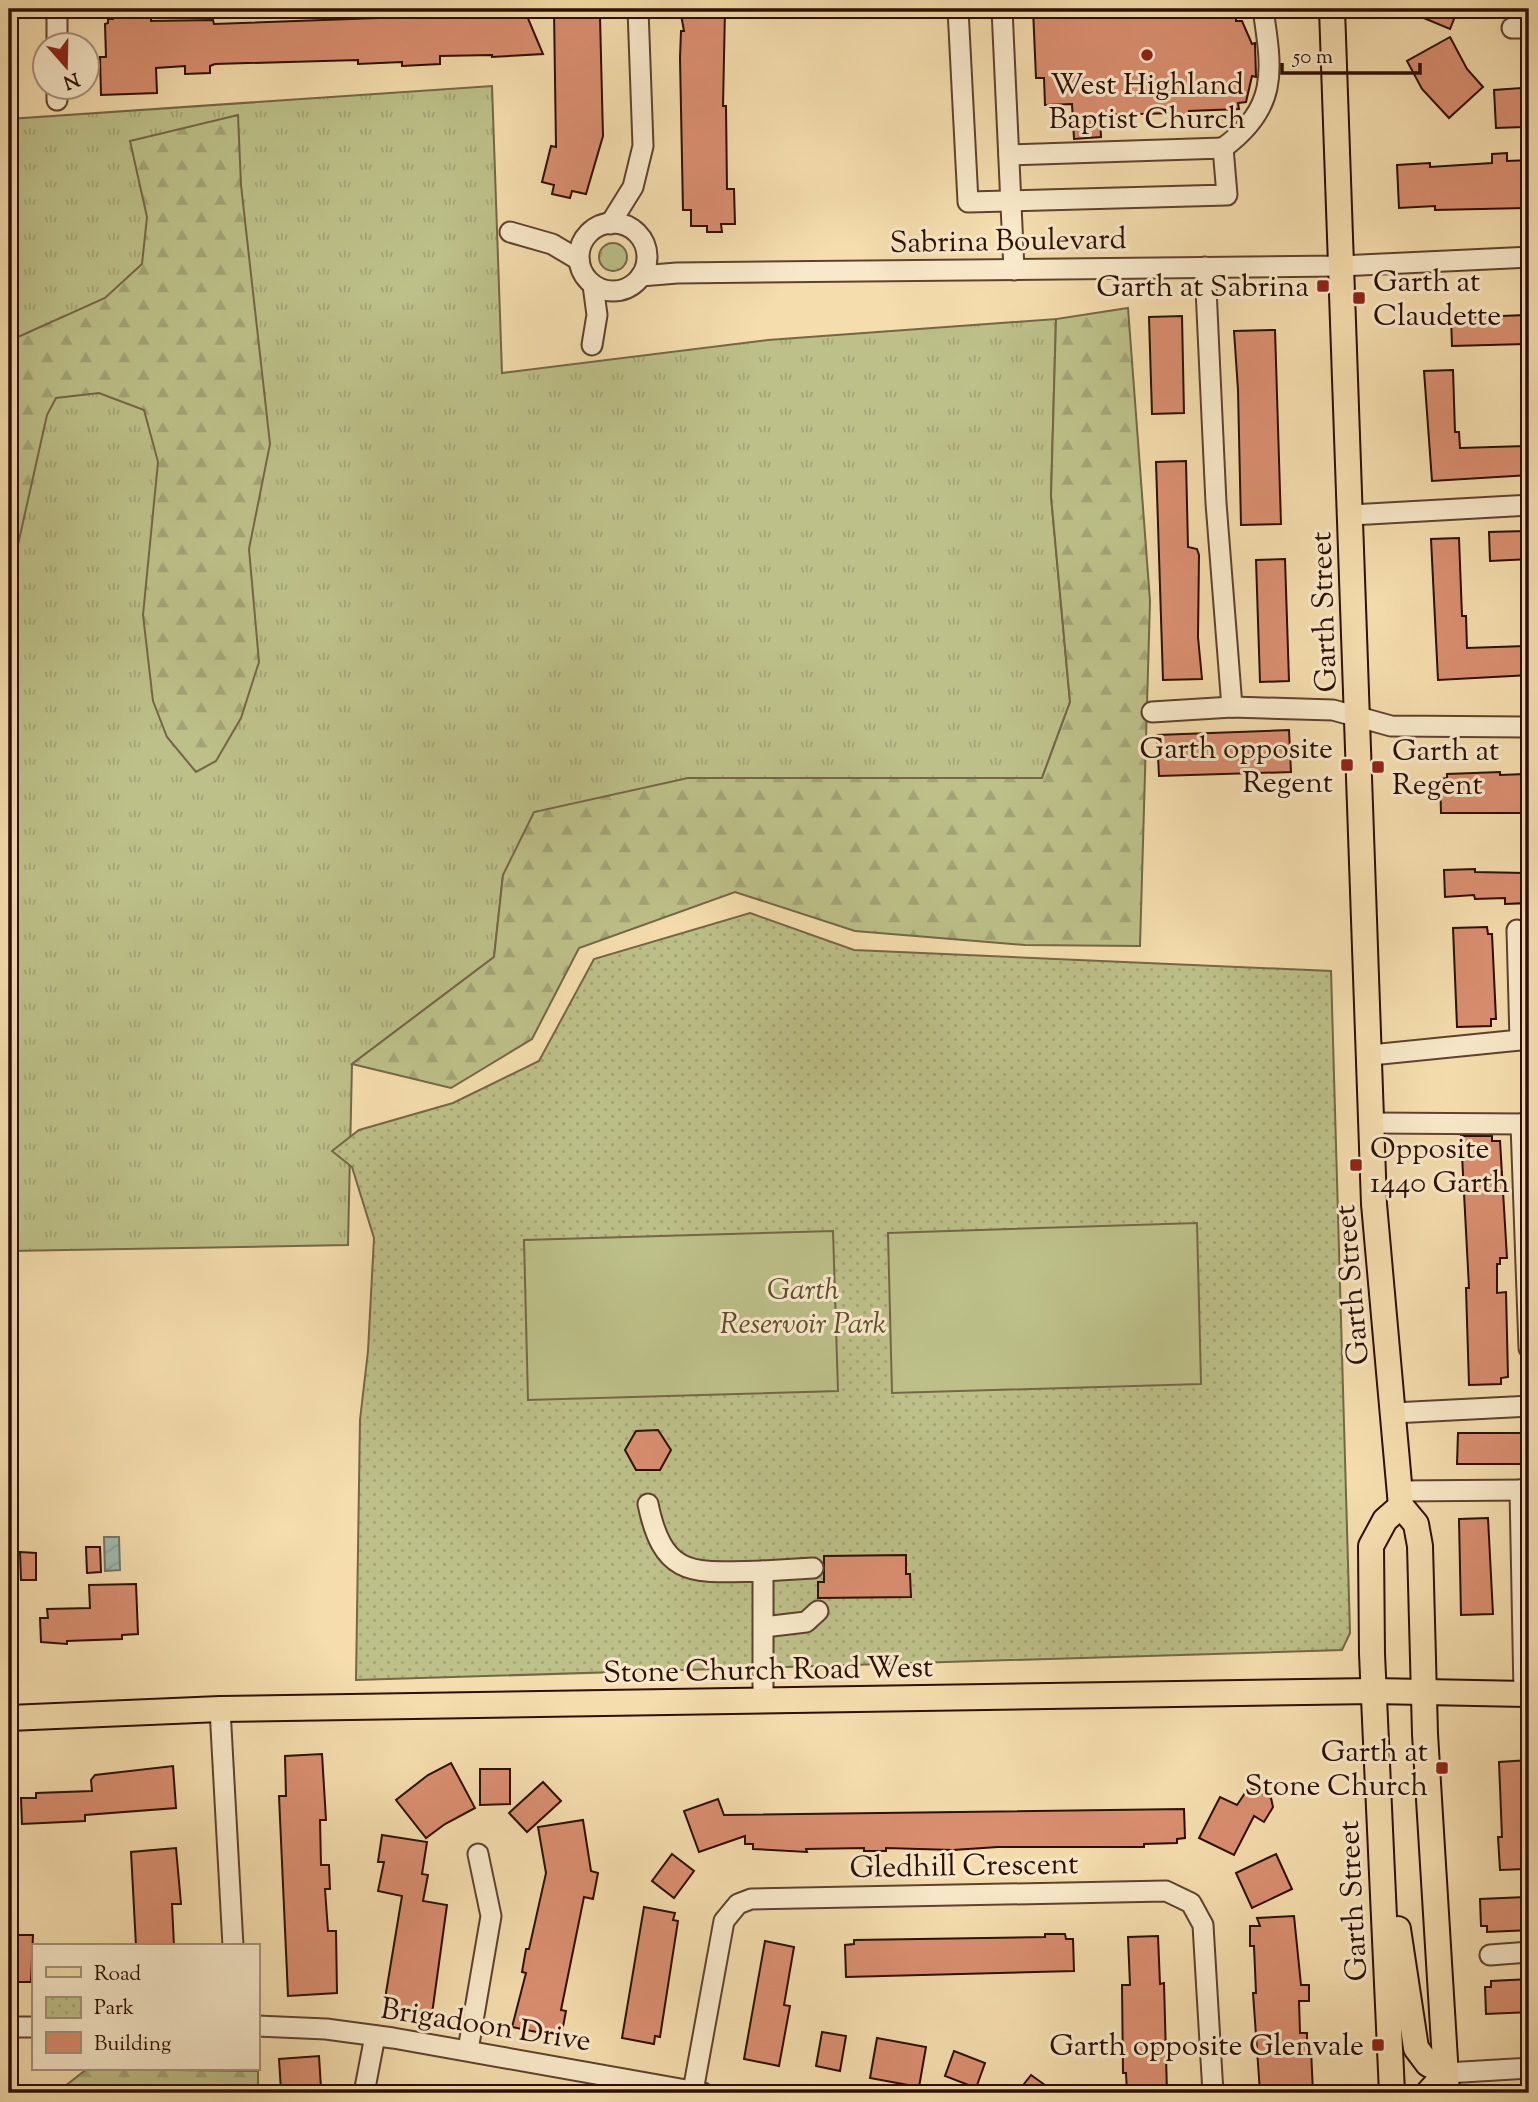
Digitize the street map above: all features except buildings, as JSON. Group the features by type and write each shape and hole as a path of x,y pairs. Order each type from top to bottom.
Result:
{"main road":[{"name":"Garth Street","path":"1332,9 1371,1055 1374,1204 1400,1499 1416,1524 1420,1546 1425,1692 1447,2083"},
{"name":"Garth Street","path":"1392,2093 1373,1691 1371,1546 1400,1499"},
{"name":"Stone Church Road West","path":"9,1718 220,1709 1373,1691 1526,1693"},
{"path":"1380,1834 1416,2048 1447,2083 1428,2093"}],"street":[{"path":"57,9 57,32"},
{"path":"638,9 643,146 633,187 636,233 646,253 677,273"},
{"path":"957,9 968,202 1227,195 1223,148"},
{"path":"1002,9 1014,270"},
{"path":"1009,155 1223,148 1251,123 1269,89 1271,73 1264,9"},
{"path":"610,224 633,187"},
{"path":"617,291 593,285 585,277 579,260 585,239 594,228 610,224 623,225 636,233"},
{"path":"510,232 552,244 579,260"},
{"path":"552,244 585,239"},
{"path":"597,315 617,291 632,285 641,276 646,253"},
{"name":"Sabrina Boulevard","path":"641,276 677,273 1340,266 1529,257"},
{"path":"1205,267 1216,503 1232,708"},
{"path":"592,345 597,315 593,285"},
{"path":"1351,515 1529,505"},
{"path":"1152,712 1232,708 1333,710 1359,720 1391,726 1529,727"},
{"path":"1371,1055 1520,1040 1517,930"},
{"path":"1372,1123 1525,1124 1529,1348"},
{"path":"1393,1413 1529,1406"},
{"path":"1400,1499 1525,1490 1526,1693"},
{"path":"648,1504 659,1545 668,1557 682,1566 763,1571 813,1568"},
{"path":"763,1571 763,1701"},
{"path":"764,1627 806,1622 818,1611"},
{"path":"220,1709 233,1944"},
{"path":"468,2050 491,1916 478,1854"},
{"name":"Gledhill Crescent","path":"698,2092 724,1921 738,1904 751,1899 1166,1891 1191,1903 1198,1910 1203,1925 1213,2093"},
{"path":"1490,1955 1529,1952"},
{"name":"Brigadoon Drive","path":"259,2026 375,2036 698,2092"},
{"path":"9,2027 32,2027"},
{"path":"363,2093 375,2036"},
{"path":"1447,2083 1529,2068"}],"green space":[{"path":"492,86 502,373 768,340 1056,319 1051,496 1070,702 1042,778 688,778 503,875 494,957 352,1064 348,1245 9,1251 9,119"},
{"path":"238,115 241,185 270,444 249,549 259,662 241,718 216,761 196,772 167,737 153,701 143,615 158,462 144,410 99,393 56,398 47,415 17,549 9,560 9,341 105,298 142,264 147,217 130,141"},
{"path":"613,243 623,247 627,257 623,267 613,271 603,267 599,257 603,247"},
{"path":"1128,308 1150,601 1140,946 1025,945 855,931 735,892 579,948 532,1039 451,1088 352,1064 494,957 503,875 534,812 688,778 1042,778 1070,702 1051,496 1056,319"},
{"name":"Garth Reservoir Park","path":"750,913 854,950 1331,971 1350,1633 1342,1650 356,1680 360,1420 368,1351 374,1238 352,1167 332,1151 359,1130 453,1103 539,1061 594,959"},
{"path":"1197,1223 1201,1384 892,1393 888,1233"},
{"path":"833,1231 838,1391 528,1400 524,1240"},
{"path":"86,2070 258,2071 258,2093 56,2093"}],"water":[{"path":"104,1537 119,1537 120,1570 105,1571"}],"place":[{"name":"West Highland Baptist Church","path":"1147,55"},
{"name":"Garth at Sabrina","path":"1323,286"},
{"name":"Garth at Claudette","path":"1359,298"},
{"name":"Garth opposite Regent","path":"1347,765"},
{"name":"Garth at Regent","path":"1378,767"},
{"name":"Opposite 1440 Garth","path":"1356,1165"},
{"name":"Garth at Stone Church","path":"1442,1768"},
{"name":"Garth opposite Glenvale","path":"1378,2045"}]}
